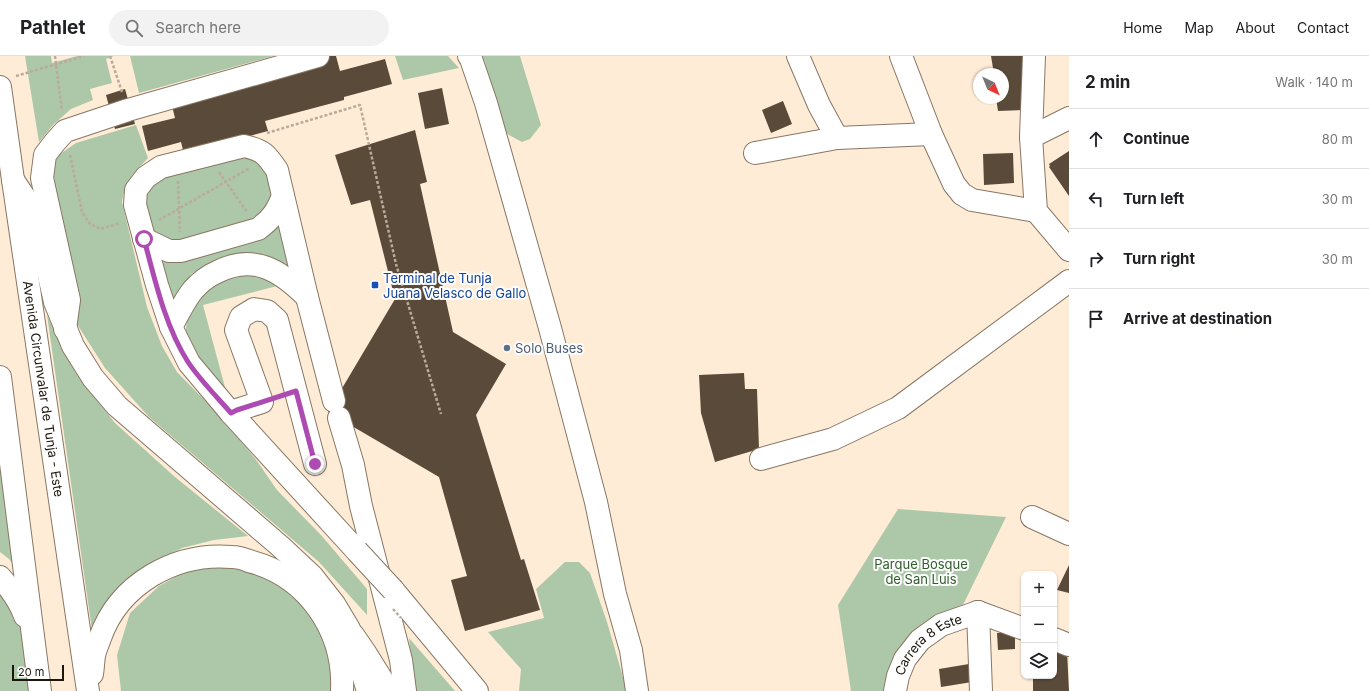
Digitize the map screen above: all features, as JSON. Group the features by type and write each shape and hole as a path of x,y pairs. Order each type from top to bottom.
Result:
{"main road":[{"path":"65,328 69,300 42,178 45,155 65,131 128,110 318,56"},
{"path":"469,56 486,103 550,328 596,502 615,594 631,650 637,691"},
{"path":"798,56 819,105 837,138"},
{"path":"901,56 931,134 954,184 962,194 972,200 1036,211"},
{"path":"1034,56 1031,136 1036,211 1069,250"},
{"name":"Avenida Circunvalar de Tunja - Este","path":"7,82 12,180 90,691"},
{"path":"1031,136 1069,118"},
{"path":"755,153 837,138 931,134"},
{"path":"405,691 401,660 361,506 354,465 337,410 307,298 277,170 268,157 258,149 244,146 161,167 146,177 136,190 135,204 157,285 171,327 189,363 231,413 357,551 393,590 477,691"},
{"path":"12,180 35,213 54,302 73,346 94,378 117,406 280,546 312,576 334,604 389,691"},
{"path":"141,229 169,251 181,251 258,229 269,221 277,210 283,196"},
{"path":"171,327 193,291 206,277 229,266 243,263 261,265 286,279 298,288 307,298"},
{"path":"761,459 833,439 898,408 1069,281"},
{"path":"262,402 236,330 241,317 254,309 268,310 277,320 315,464"},
{"path":"0,377 32,638 40,691"},
{"path":"231,413 296,391"},
{"path":"1032,517 1069,534"},
{"path":"90,691 94,655 104,626 121,600 144,579 172,564 202,557 232,557 262,564 290,579 312,599 329,625 339,654 342,691"},
{"path":"0,577 7,584 23,609 32,638"},
{"path":"981,691 978,612 1021,628"},
{"name":"Carrera 8 Este","path":"895,691 905,659 920,640 941,625 978,612"},
{"path":"349,629 368,691"},
{"path":"1057,640 1069,645"}],"path":[{"path":"55,56 65,131 82,212 90,224 101,229 141,229 268,157"},
{"path":"7,82 84,56"},
{"path":"110,56 128,110"},
{"path":"266,133 360,105 396,264 441,414"},
{"path":"207,155 258,229"},
{"path":"177,163 181,251"}],"green space":[{"path":"25,56 51,56 52,63 77,56 114,56 106,59 112,83 90,89 93,100 71,109 53,125 39,142"},
{"path":"130,56 273,56 139,93"},
{"path":"395,56 448,56 459,68 403,80"},
{"path":"482,56 520,56 541,125 530,139 522,142 509,135 501,128 485,62"},
{"path":"136,125 148,158 128,182 122,202 147,307 162,346 177,372 221,417 257,461 277,490 321,535 367,589 367,615 319,562 149,417 105,368 75,321 51,165 60,154 76,143"},
{"path":"244,156 258,164 263,169 268,179 272,201 252,225 171,244 150,232 145,215 144,201 149,189 163,176"},
{"path":"279,217 291,269 279,261 264,255 244,254 220,258 191,274 173,304 157,251"},
{"path":"253,273 277,286 203,305 226,391 202,365 185,333 189,311 219,276"},
{"path":"47,315 75,372 115,423 175,477 248,536 214,540 182,548 150,565 95,651"},
{"path":"0,428 28,586 9,559 0,552"},
{"name":"Parque Bosque de San Luis","path":"898,509 1006,517 962,607 887,691 851,691 838,605"},
{"path":"238,562 309,602 334,662 334,691 121,691 117,655 130,613 159,586 197,565"},
{"path":"565,562 579,562 590,573 607,622 627,691 519,691 521,669 488,632 544,618 536,589"},
{"path":"0,592 16,607 39,691 0,691"},
{"path":"409,638 455,691 415,691"}],"building":[{"path":"328,56 336,56 340,71 385,59 392,84 344,97 344,100 265,121 268,131 184,154 181,142 148,151 142,126 175,118 170,98"},
{"path":"991,56 1023,56 1026,110 998,111 997,104 1009,104 1009,68 993,68"},
{"path":"442,88 449,124 425,129 418,93"},
{"path":"125,89 135,124 115,129 106,95"},
{"path":"783,101 792,124 771,133 762,110"},
{"path":"415,130 427,182 420,184 453,332 506,364 476,415 521,560 524,559 540,610 465,631 451,580 467,576 439,477 328,412 395,299 370,200 351,205 335,155"},
{"path":"1069,151 1069,196 1049,167 1049,164"},
{"path":"1013,153 1014,183 984,185 983,154"},
{"path":"744,373 745,389 757,389 759,449 715,462 701,413 699,375"},
{"path":"1069,565 1069,593 1057,590"},
{"path":"1015,632 1015,649 998,650 997,633"},
{"path":"1057,648 1067,650 1069,691 1033,691 1033,679 1057,679"},
{"path":"969,664 972,682 941,687 939,669"}],"place":[{"name":"Terminal de Tunja Juana Velasco de Gallo","path":"375,285"},
{"name":"Solo Buses","path":"507,348"}],"route":[{"path":"144,239 171,327 179,346 189,363 231,413 296,391 315,464"}]}
